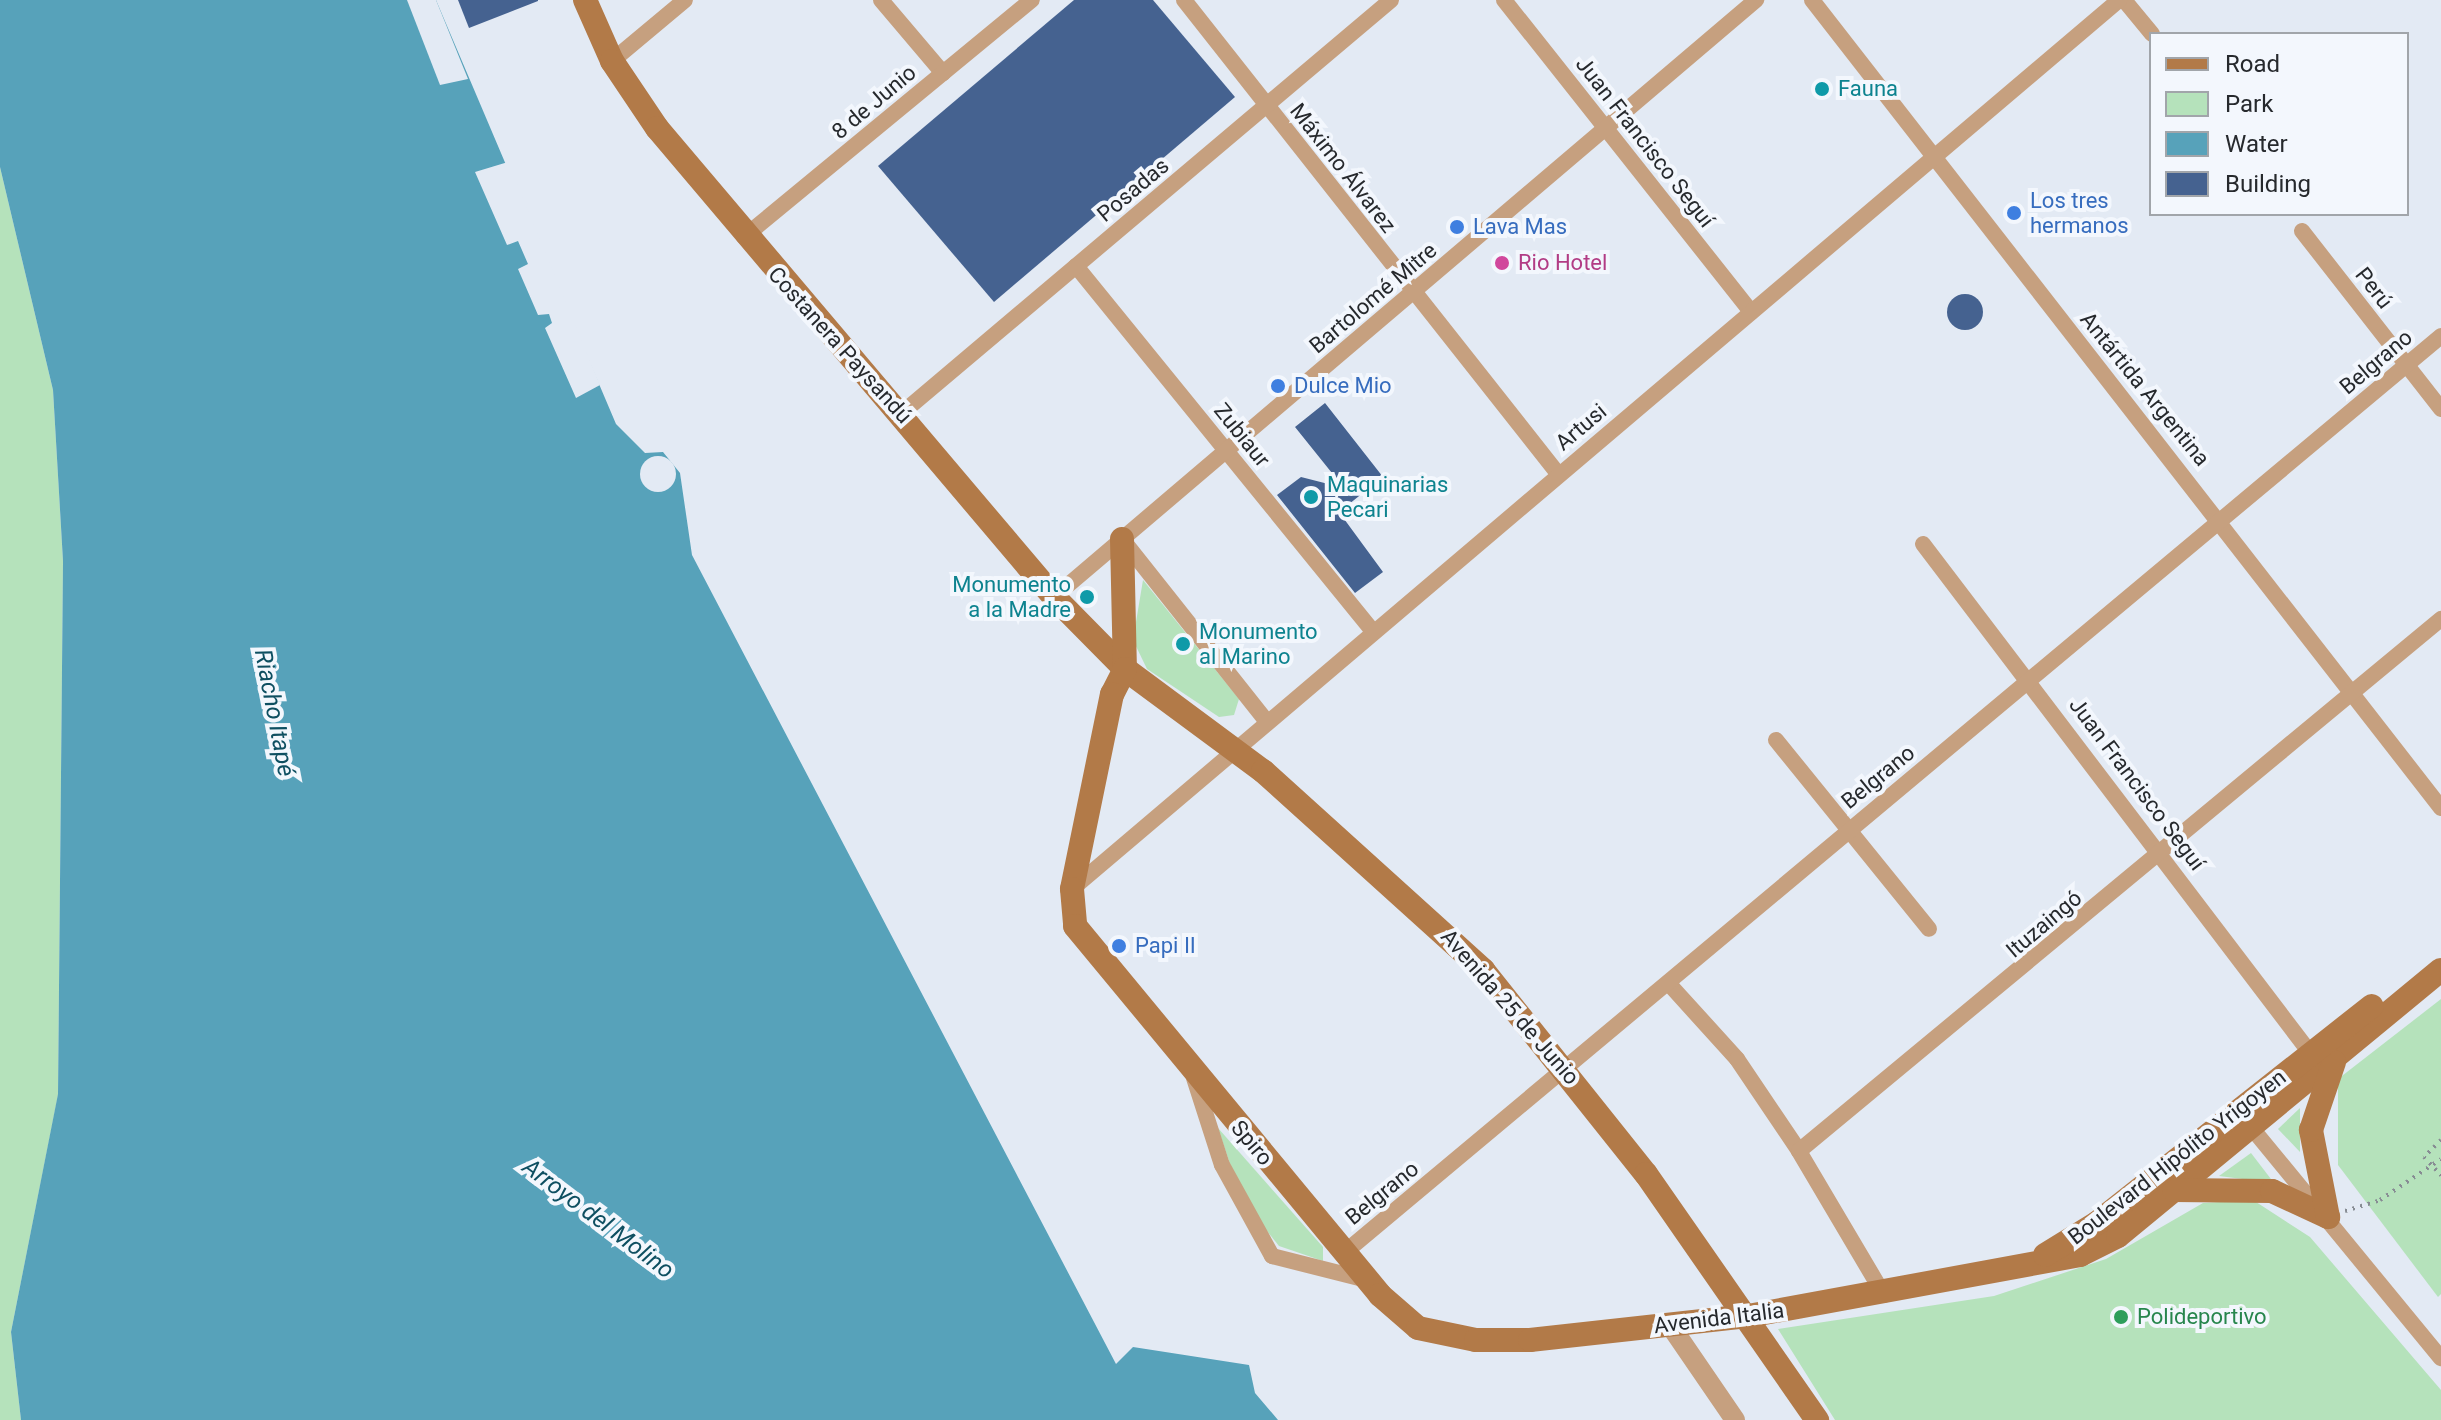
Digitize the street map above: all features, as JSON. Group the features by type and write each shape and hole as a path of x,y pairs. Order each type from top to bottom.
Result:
{"main road":[{"name":"Costanera Paysandú","path":"585,0 612,61 744,237 902,413 1054,597 1125,669"},
{"path":"1072,889 1112,694 1125,669 1122,539"},
{"name":"Avenida 25 de Junio","path":"1125,669 1236,748 1429,913 1566,1070 1748,1316 1817,1420"},
{"name":"Spiro","path":"1072,889 1075,926 1092,952 1367,1280 1418,1328"},
{"name":"Boulevard Hipólito Yrigoyen","path":"2019,1270 2118,1236 2174,1190 2311,1054 2441,952"},
{"name":"Boulevard Hipólito Yrigoyen","path":"2019,1270 2097,1223 2338,1054 2441,970"},
{"path":"2328,1217 2311,1130 2338,1054"},
{"path":"2174,1190 2272,1191 2328,1217"},
{"name":"Avenida Italia","path":"1418,1328 1517,1340 1748,1316 2019,1270"}],"street":[{"path":"612,61 685,0"},
{"path":"881,0 943,73"},
{"name":"8 de Junio","path":"744,237 1032,0"},
{"name":"Máximo Álvarez","path":"1184,0 1559,475"},
{"name":"Posadas","path":"902,413 1391,0"},
{"name":"Juan Francisco Seguí","path":"1504,0 1751,312"},
{"name":"Bartolomé Mitre","path":"1054,597 1607,130 1756,0"},
{"name":"Antártida Argentina","path":"1812,0 1929,155 2223,522 2441,808"},
{"path":"2121,0 2150,32"},
{"name":"Artusi","path":"1072,889 1751,312 1929,155 2121,0"},
{"name":"Perú","path":"2302,231 2441,409"},
{"name":"Zubiaur","path":"1076,266 1373,632"},
{"name":"Belgrano","path":"1344,1253 1670,985 1850,830 2223,522 2441,336"},
{"path":"1122,539 1267,722"},
{"name":"Juan Francisco Seguí","path":"1923,544 2162,853 2311,1054"},
{"name":"Ituzaingó","path":"1799,1151 2162,853 2349,691 2441,619"},
{"path":"1776,740 1929,929"},
{"path":"1670,985 1737,1059 1799,1151 1884,1295"},
{"path":"1191,1071 1222,1165 1272,1256 1367,1280"},
{"path":"2244,1119 2328,1217 2441,1358"},
{"path":"1670,1325 1735,1420"}],"path":[{"path":"2428,1168 2425,1151 2441,1140"},
{"path":"2328,1217 2380,1200 2441,1159"},
{"path":"2428,1168 2441,1175"}],"green space":[{"path":"0,167 53,390 63,561 58,1095 11,1332 21,1420 0,1420"},
{"path":"1143,580 1239,699 1234,715 1219,717 1147,669 1133,640"},
{"path":"2441,999 2441,1294 2438,1297 2338,1165 2338,1079"},
{"path":"2300,1108 2300,1152 2278,1129"},
{"path":"1218,1128 1323,1247 1323,1261 1279,1246 1242,1200"},
{"path":"2251,1153 2274,1183 2219,1176"},
{"name":"Polideportivo","path":"2253,1200 2310,1237 2441,1390 2441,1420 1835,1420 1778,1329 1994,1296 2106,1259 2203,1203"}],"water":[{"path":"0,0 436,0 616,424 645,453 663,452 680,473 692,555 1116,1364 1133,1347 1249,1365 1255,1393 1278,1420 21,1420 11,1332 58,1094 63,561 53,390 0,167"}],"pier":[{"path":"407,0 436,0 468,79 440,85"},
{"path":"508,162 600,385 576,398 545,328 552,323 549,314 538,315 518,269 528,264 518,241 507,245 475,172"},
{"path":"658,456 670,462 676,474 670,486 658,492 646,486 640,474 646,462"}],"building":[{"path":"458,0 538,0 538,1 469,28"},
{"path":"1074,0 1153,0 1235,97 994,302 878,166"},
{"path":"1965,294 1978,299 1983,312 1978,325 1965,330 1952,325 1947,312 1952,299"},
{"name":"Maquinarias Pecari","path":"1325,403 1383,477 1339,512 1383,572 1355,593 1277,495 1301,477 1344,488 1295,427"}],"place":[{"name":"Fauna","path":"1822,89"},
{"name":"Los tres hermanos","path":"2014,213"},
{"name":"Lava Mas","path":"1457,227"},
{"name":"Rio Hotel","path":"1502,263"},
{"name":"Dulce Mio","path":"1278,386"},
{"name":"Maquinarias Pecari","path":"1311,497"},
{"name":"Monumento a la Madre","path":"1087,597"},
{"name":"Monumento al Marino","path":"1183,644"},
{"name":"Papi II","path":"1119,946"},
{"name":"Polideportivo","path":"2121,1317"}],"water label":[{"name":"Riacho Itapé","path":"274,713"},
{"name":"Arroyo del Molino","path":"598,1219"}]}
